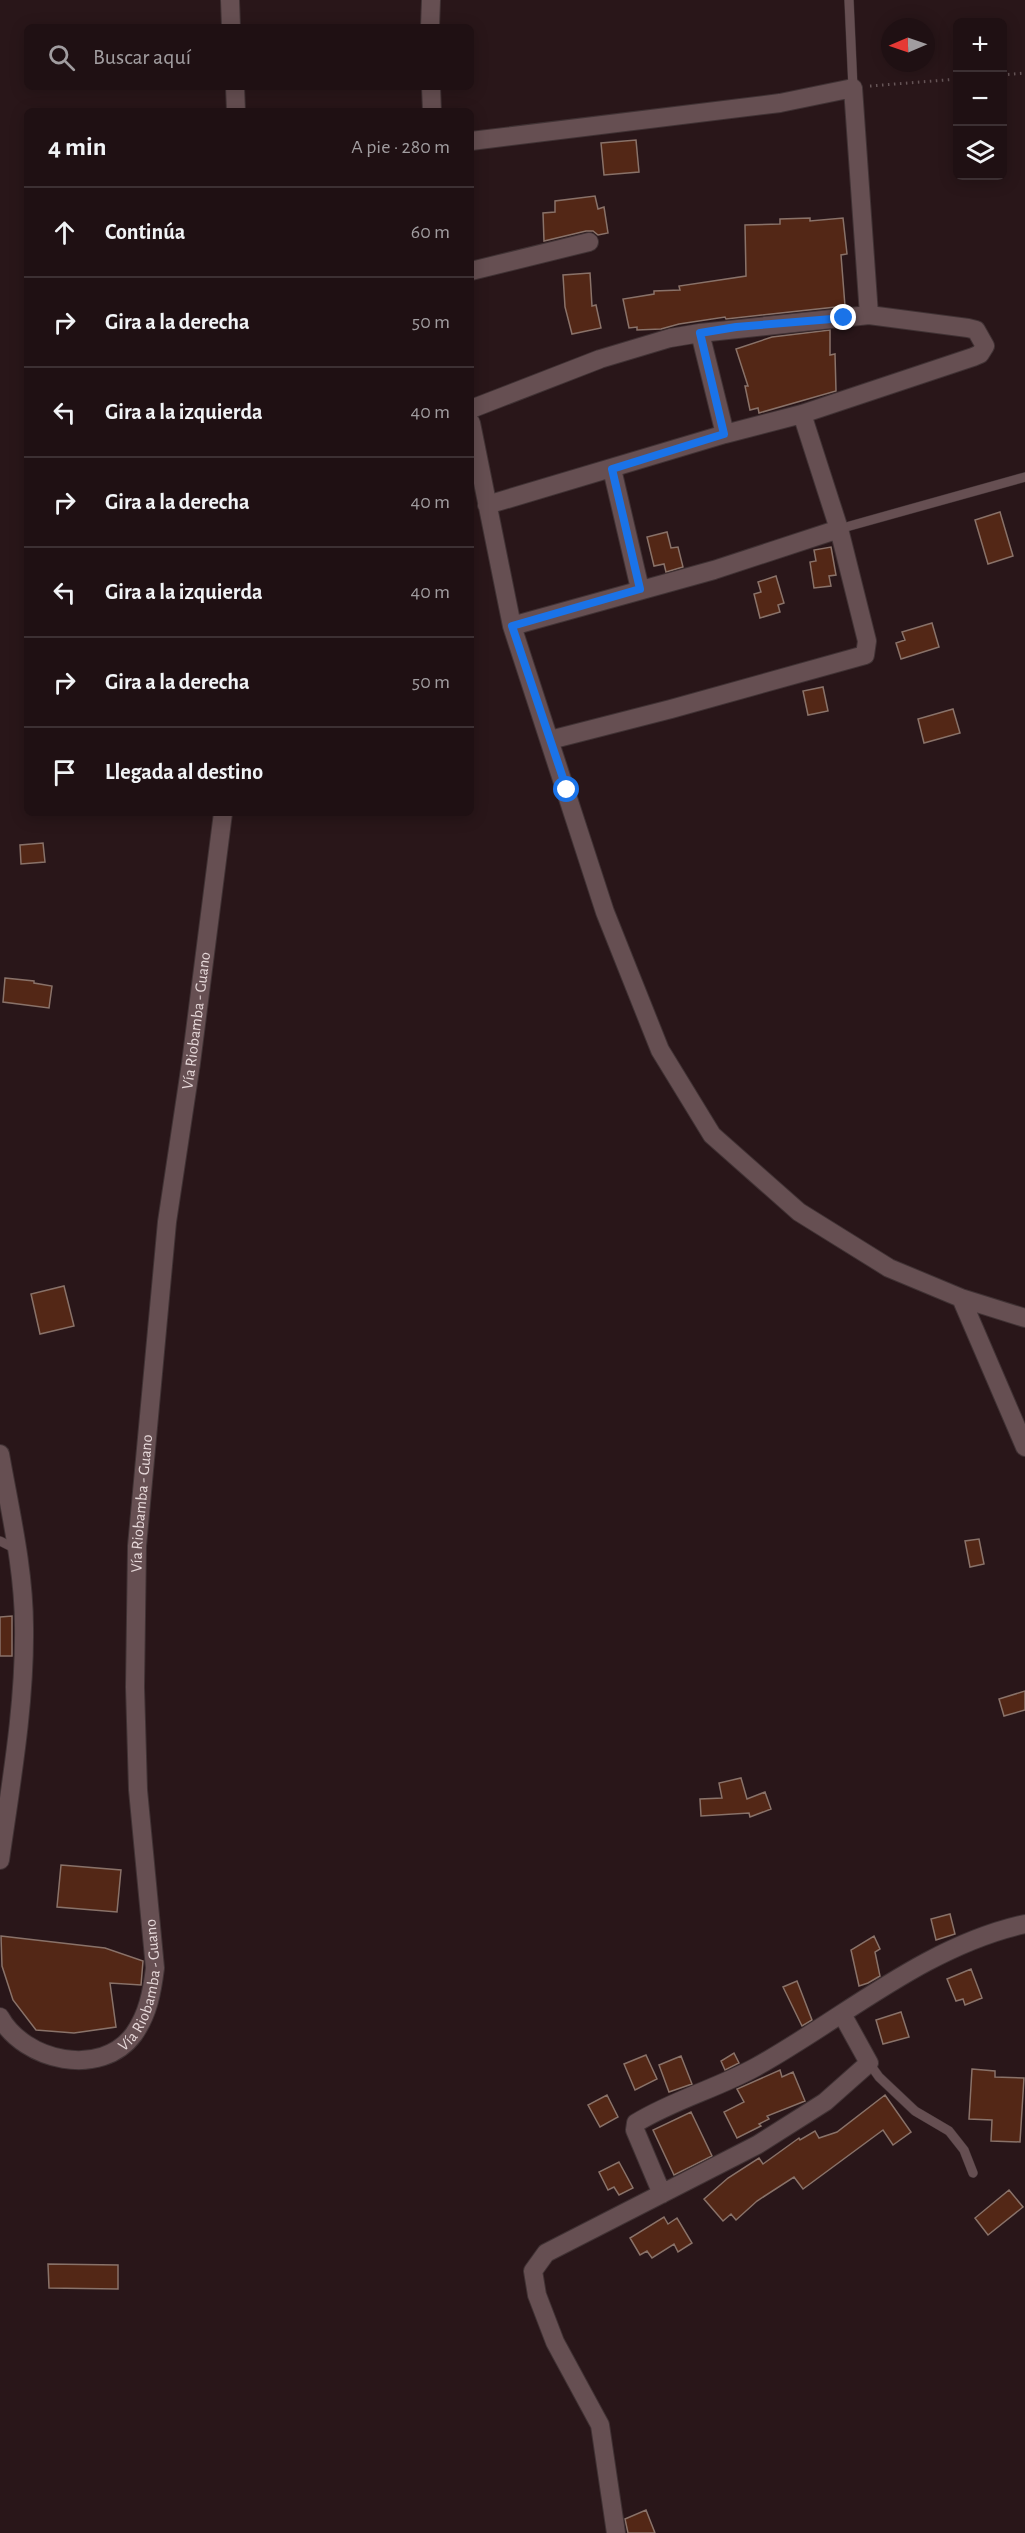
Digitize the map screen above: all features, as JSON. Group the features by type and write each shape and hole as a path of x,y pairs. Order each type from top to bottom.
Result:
{"street":[{"path":"230,0 231,24"},
{"path":"430,0 430,24"},
{"path":"474,141 758,106 853,88 869,315"},
{"path":"235,90 236,108"},
{"path":"431,90 432,108"},
{"path":"474,270 590,242"},
{"path":"474,408 600,359 670,338 700,333 869,315 976,330 985,346 980,354 973,357 802,414 724,434 487,506"},
{"path":"700,333 724,434"},
{"path":"550,740 865,655 867,641 839,529 802,414"},
{"path":"474,439 512,626 605,912 660,1050 712,1135 799,1212 889,1268 961,1298 1025,1318"},
{"path":"612,469 640,589"},
{"path":"512,626 714,570 839,529"},
{"name":"Vía Riobamba - Guano","path":"0,2017 15,2038 33,2050 52,2057 89,2060 121,2046 133,2035 145,2015 152,1994 155,1968 138,1790 135,1687 137,1546 167,1222 223,816"},
{"path":"961,1298 1025,1447"},
{"path":"0,1455 8,1545 22,1587 24,1673 0,1860"},
{"path":"662,2193 635,2130 636,2123 754,2068 925,1963 998,1930 1025,1924"},
{"path":"616,2533 600,2425 555,2342 537,2295 533,2271 546,2253 757,2145 816,2108 869,2063 842,2014"}],"lane":[{"path":"849,0 853,88"},
{"path":"839,529 1025,477"},
{"path":"869,2063 879,2077 915,2111 949,2131 964,2150 973,2173"}],"path":[{"path":"1007,75 1025,73"},
{"path":"853,88 953,79"}],"building":[{"path":"636,140 639,172 604,175 601,143"},
{"path":"595,196 598,209 604,207 608,233 598,235 593,231 586,231 544,241 543,213 555,212 555,201"},
{"path":"810,218 810,221 843,218 847,254 841,255 845,306 726,319 725,317 661,329 629,328 623,299 654,294 654,291 680,290 679,286 746,276 745,225 780,224 780,219"},
{"path":"590,273 592,306 596,305 601,328 572,334 565,307 563,275"},
{"path":"830,330 830,355 835,354 836,391 759,413 758,408 750,410 745,386 748,386 736,349 772,337"},
{"path":"1000,512 1013,556 988,564 975,520"},
{"path":"667,532 671,548 678,547 683,567 666,572 664,564 654,566 647,537"},
{"path":"831,547 836,575 829,576 831,586 814,588 810,562 816,561 814,550"},
{"path":"776,576 784,603 778,605 780,612 760,618 754,594 761,592 758,582"},
{"path":"932,623 939,647 901,659 896,643 905,640 902,632"},
{"path":"823,687 828,711 808,715 803,691"},
{"path":"953,709 960,733 924,743 918,719"},
{"path":"43,843 45,862 21,864 20,845"},
{"path":"5,978 34,981 34,983 52,986 49,1008 3,1002"},
{"path":"64,1286 74,1326 40,1334 31,1294"},
{"path":"979,1539 984,1564 970,1567 965,1541"},
{"path":"12,1616 12,1656 0,1656 0,1617"},
{"path":"1025,1691 1025,1710 1004,1716 999,1699"},
{"path":"741,1778 747,1799 765,1792 771,1809 750,1817 749,1813 701,1816 700,1799 722,1798 719,1783"},
{"path":"61,1865 121,1870 117,1912 57,1907"},
{"path":"950,1914 955,1934 936,1940 931,1919"},
{"path":"1,1936 105,1948 143,1961 141,1985 110,1983 116,2027 74,2033 36,2030 13,2000 2,1966"},
{"path":"874,1936 880,1949 875,1952 880,1976 859,1986 851,1950"},
{"path":"971,1969 982,1998 965,2005 963,1999 956,2001 947,1979"},
{"path":"797,1981 812,2020 802,2026 783,1987"},
{"path":"901,2012 909,2037 883,2044 876,2020"},
{"path":"734,2053 739,2063 725,2070 721,2061"},
{"path":"646,2055 657,2079 635,2090 624,2064"},
{"path":"681,2056 692,2084 669,2092 659,2065"},
{"path":"972,2069 995,2071 995,2077 1024,2078 1020,2142 991,2141 992,2120 969,2119"},
{"path":"780,2070 782,2077 793,2072 805,2101 767,2116 769,2119 759,2124 761,2126 737,2138 724,2112 744,2102 737,2089"},
{"path":"607,2095 618,2117 600,2127 588,2105"},
{"path":"885,2095 911,2132 893,2145 883,2130 803,2189 794,2177 757,2201 736,2220 731,2214 723,2221 704,2199 728,2178 759,2158 763,2164 799,2138 800,2140 815,2131 819,2138 837,2132"},
{"path":"691,2112 712,2156 674,2175 653,2130"},
{"path":"619,2162 633,2188 619,2195 614,2187 608,2190 599,2172"},
{"path":"1009,2190 1023,2207 988,2235 975,2218"},
{"path":"664,2217 668,2224 677,2218 692,2243 678,2252 674,2244 652,2258 647,2251 640,2255 630,2238"},
{"path":"48,2264 118,2265 118,2289 49,2288"},
{"path":"646,2510 655,2533 628,2533 625,2519"}],"route":[{"path":"567,790 512,626 640,589 612,469 724,434 700,333 736,327 844,318"}]}
